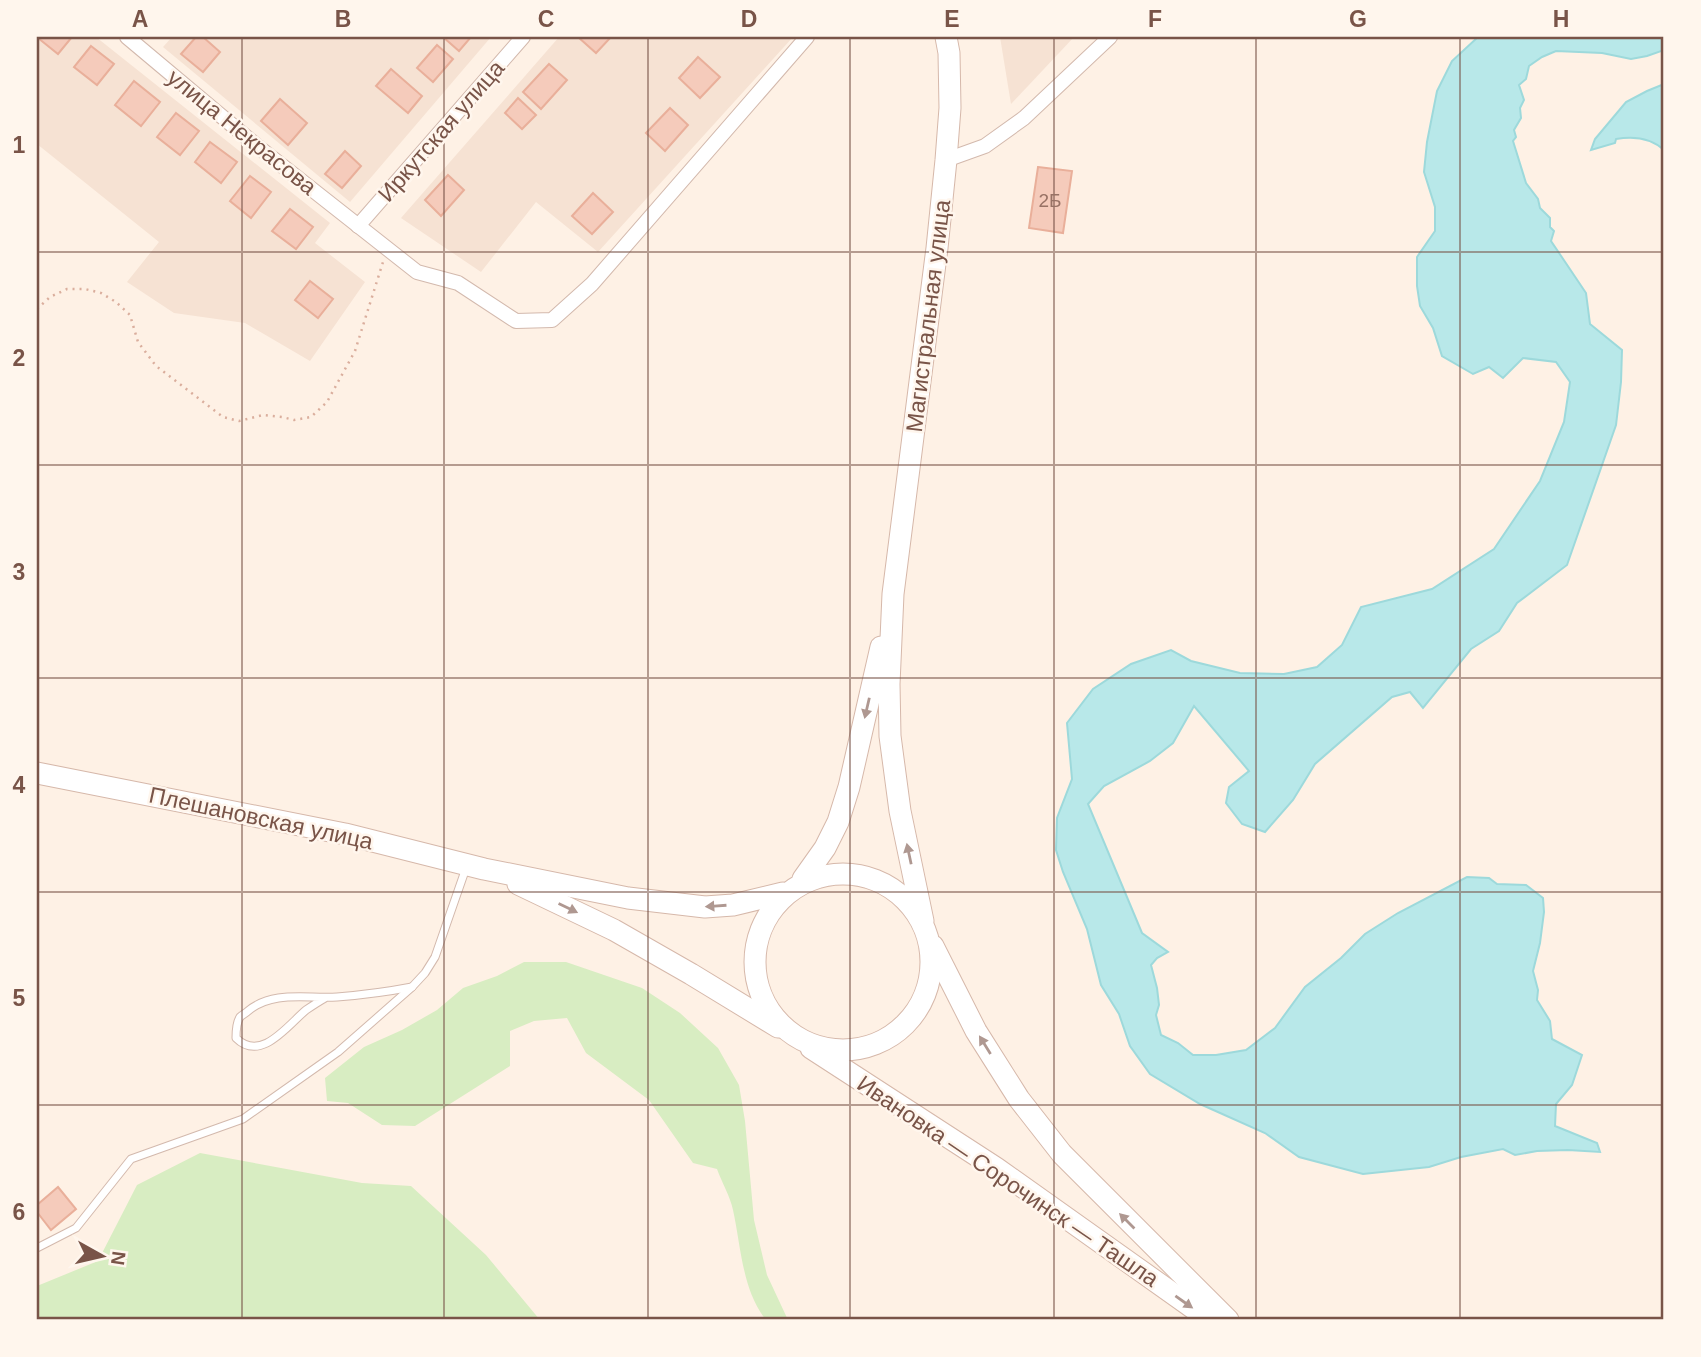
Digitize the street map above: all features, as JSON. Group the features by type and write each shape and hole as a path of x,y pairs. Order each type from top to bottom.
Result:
{"main road":[{"name":"Магистральная улица","path":"923,921 900,811 890,736 889,684 893,594 946,160 950,108 946,37"},
{"name":"Магистральная улица","path":"803,879 825,848 842,810 893,594"},
{"name":"Плешановская улица","path":"37,774 345,834 476,867"},
{"path":"476,867 628,898 705,907 733,905 783,893"},
{"path":"476,867 614,930 795,1038"},
{"name":"Ивановка — Сорочинск — Ташла","path":"1210,1320 996,1168 795,1038 768,1009 758,986 755,962 769,913 783,893 803,879 825,874 846,874 868,878 906,899 923,921 931,943 976,1031 1019,1099 1062,1154 1228,1320"},
{"name":"Ивановка — Сорочинск — Ташла","path":"795,1038 831,1049 855,1049 877,1044 897,1032 914,1015 924,995 930,971 931,943"}],"street":[{"name":"Иркутская улица","path":"358,226 523,37"},
{"name":"улица Некрасова","path":"137,40 257,146 417,272 458,283 516,321 552,320 592,284 807,37"},
{"path":"946,160 985,146 1024,118 1110,37"}],"lane":[{"path":"37,1248 76,1228 131,1159 243,1119 338,1052 425,973 476,867"},
{"path":"325,998 265,1044 254,1047 243,1045 236,1038 240,1018 254,1005 272,998 325,998 412,987"}],"path":[{"path":"37,309 50,297 67,289 85,289 101,293 116,302 130,316 138,342 156,366 223,417 239,421 263,415 294,420 311,417 327,402 355,351 387,249"}],"shaded area":[{"path":"37,37 96,37 330,223 315,243 365,282 310,361 245,323 174,313 127,282 159,242 37,144"},
{"path":"172,37 491,37 350,202 163,47"},
{"path":"559,37 793,37 598,252 536,202 481,272 401,218"},
{"path":"1000,37 1074,37 1011,104"}],"green space":[{"path":"524,962 566,962 642,988 680,1013 718,1048 739,1085 754,1220 767,1275 788,1320 766,1320 758,1308 747,1282 732,1205 717,1169 693,1163 649,1100 586,1053 567,1018 534,1021 510,1031 510,1066 415,1126 382,1125 348,1103 327,1101 325,1078 364,1047 437,1010 463,988 497,976"},
{"path":"200,1153 362,1183 411,1186 486,1255 540,1320 37,1320 37,1286 98,1261 137,1185"}],"water":[{"path":"1478,37 1664,37 1664,53 1661,51 1631,59 1602,53 1556,51 1529,66 1526,79 1519,85 1524,100 1513,141 1526,183 1538,199 1540,208 1550,218 1550,227 1554,231 1551,241 1586,293 1590,324 1622,350 1616,425 1567,565 1517,603 1499,631 1471,649 1423,708 1410,692 1392,697 1315,764 1293,800 1265,832 1242,824 1226,803 1229,787 1249,771 1194,706 1173,743 1150,761 1104,786 1088,804 1142,933 1168,952 1151,965 1157,988 1159,1005 1156,1015 1161,1035 1178,1043 1193,1055 1216,1055 1246,1050 1275,1028 1305,987 1365,934 1398,913 1467,877 1489,878 1497,884 1526,885 1543,898 1540,943 1533,971 1538,990 1537,1000 1550,1021 1552,1039 1582,1055 1572,1085 1556,1104 1555,1126 1597,1143 1600,1152 1537,1151 1515,1155 1503,1149 1461,1157 1429,1167 1363,1174 1299,1157 1265,1133 1200,1104 1150,1074 1130,1046 1119,1014 1101,985 1087,929 1056,850 1057,818 1072,779 1067,723 1093,689 1131,664 1171,650 1191,661 1240,673 1284,674 1317,667 1342,645 1361,607 1432,589 1494,549 1540,481 1564,422 1570,382 1556,362 1523,358 1503,378 1489,367 1473,374 1442,356 1433,328 1420,306 1417,286 1417,257 1435,231 1435,207 1424,172 1437,91 1452,61"},
{"path":"1664,84 1664,150 1648,140 1629,138 1616,139 1615,143 1591,150 1595,139 1626,102"}],"building":[{"path":"39,37 72,37 58,54"},
{"path":"196,37 203,37 220,52 203,72 181,54"},
{"path":"443,37 471,37 459,51"},
{"path":"578,37 611,37 596,53"},
{"path":"437,45 453,59 433,82 417,68"},
{"path":"91,46 114,64 97,85 74,67"},
{"path":"698,57 720,77 700,98 679,78"},
{"path":"549,64 567,80 541,109 523,92"},
{"path":"391,69 422,96 408,113 376,86"},
{"path":"134,81 160,102 141,126 115,105"},
{"path":"518,98 536,115 522,129 505,113"},
{"path":"280,99 307,123 288,145 261,121"},
{"path":"670,108 688,125 665,151 646,133"},
{"path":"176,113 199,131 180,155 157,137"},
{"path":"210,142 237,162 221,183 195,162"},
{"path":"345,151 361,166 342,188 325,174"},
{"path":"1038,167 1072,171 1063,233 1029,228"},
{"path":"448,175 464,190 441,216 425,200"},
{"path":"250,176 271,192 251,218 230,201"},
{"path":"593,193 613,212 592,234 572,216"},
{"path":"290,209 313,227 296,249 272,231"},
{"path":"310,281 333,299 318,318 295,300"},
{"path":"58,1187 76,1209 51,1230 37,1212 37,1205"}]}
